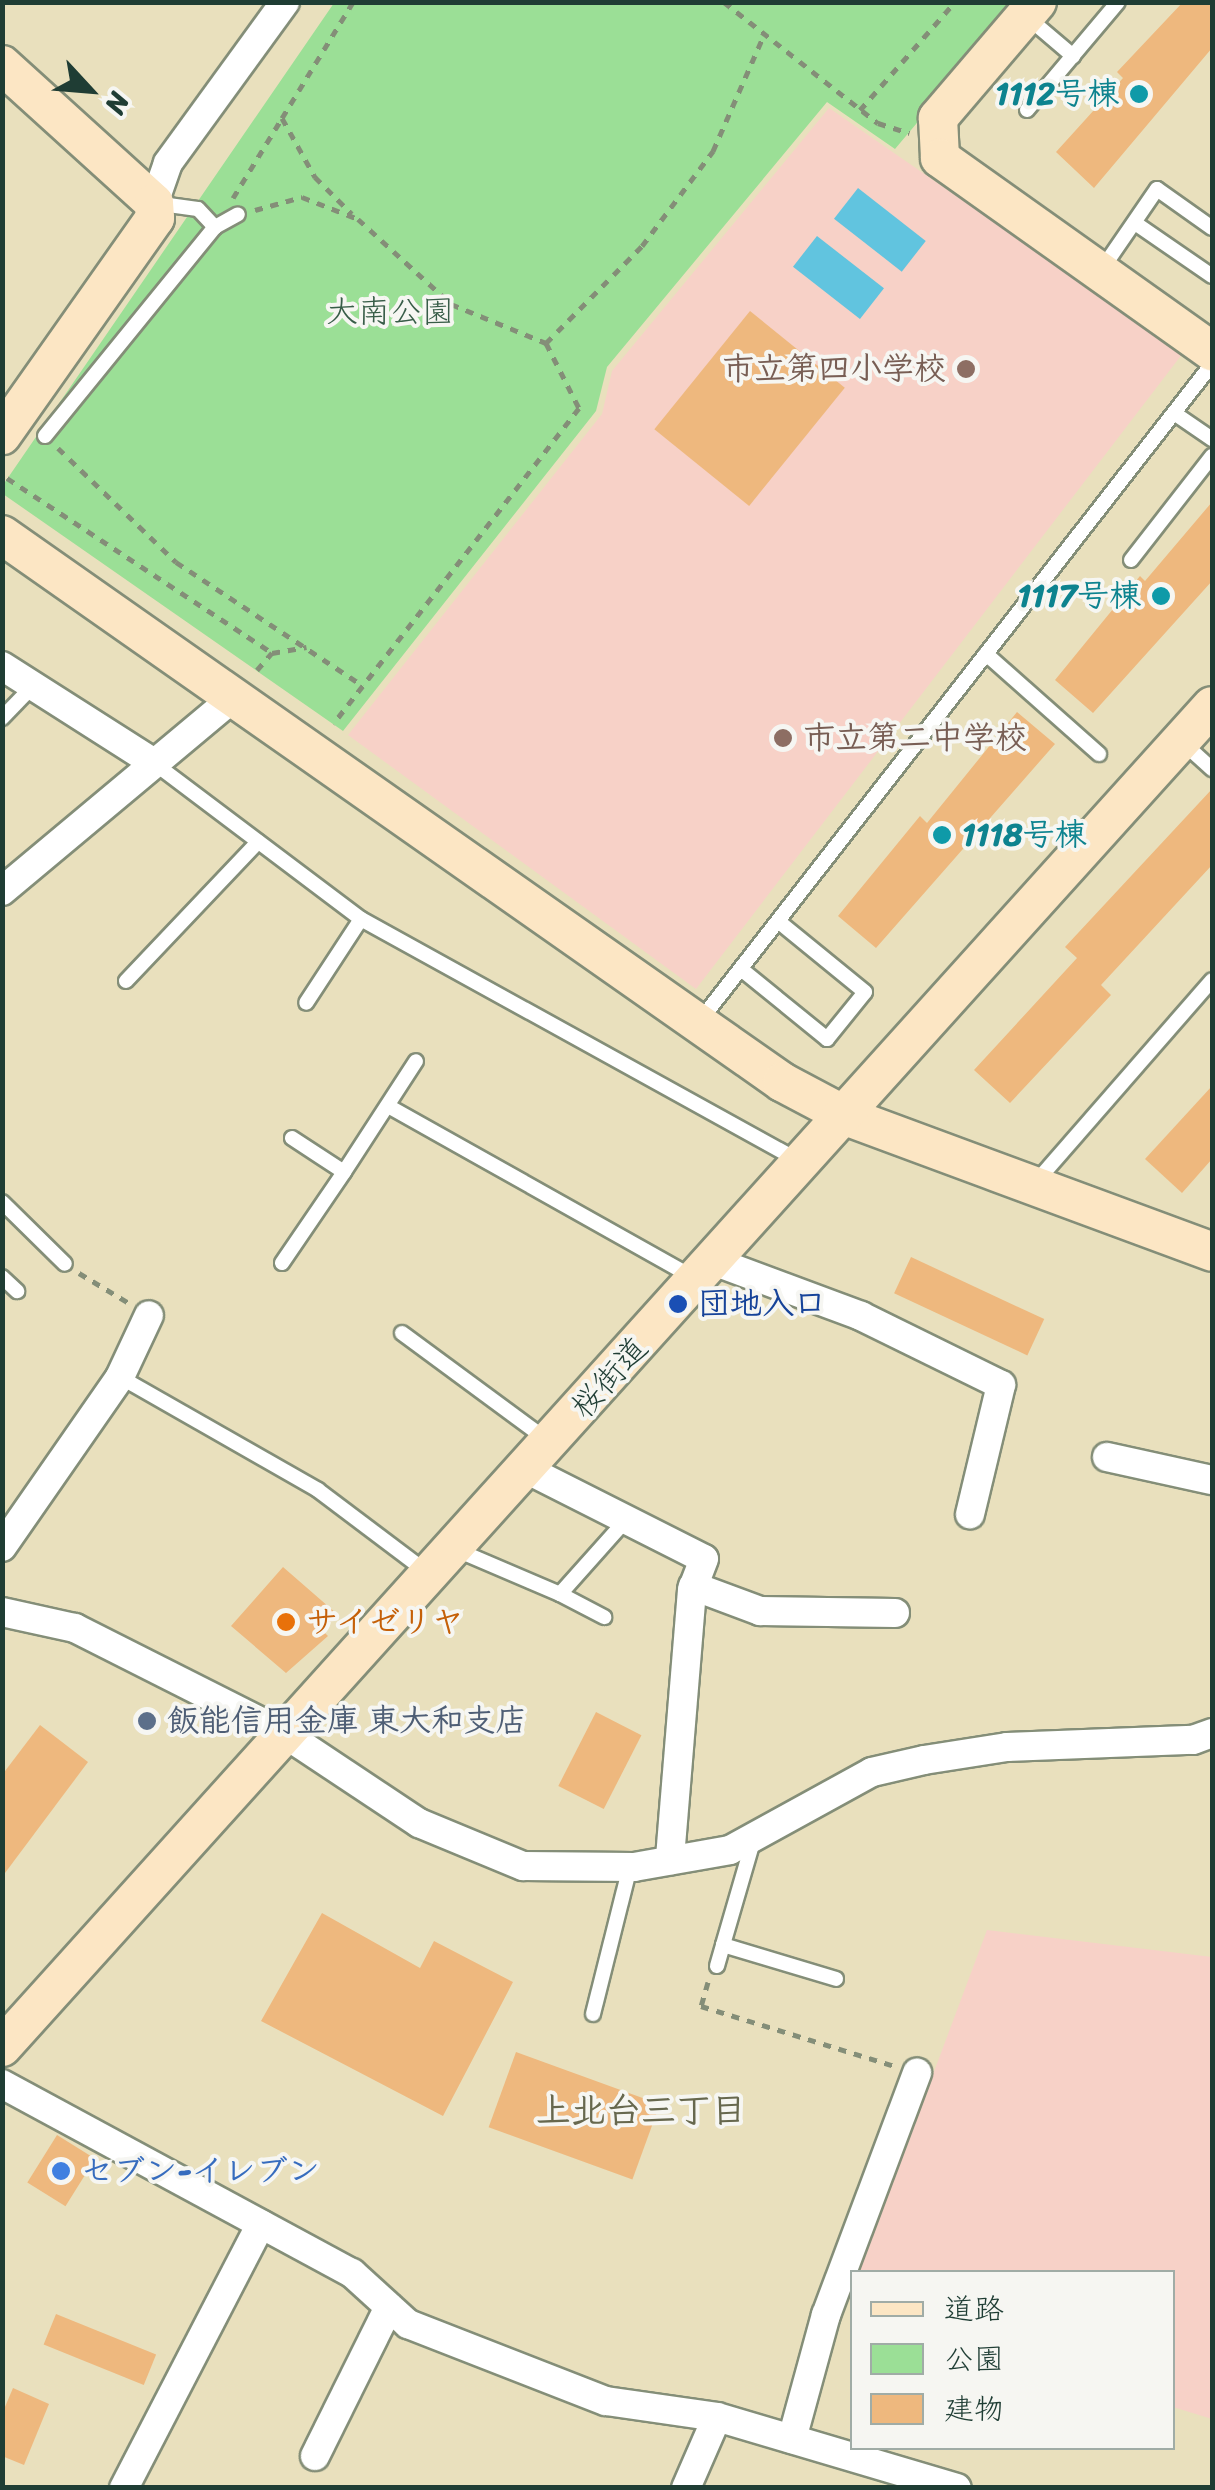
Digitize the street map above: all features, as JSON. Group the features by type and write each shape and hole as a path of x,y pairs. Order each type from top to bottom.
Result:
{"street":[{"path":"2,435 146,239 168,163 285,2"},
{"path":"1031,9 938,118 934,140 940,158 1212,351"},
{"path":"2,65 154,203"},
{"path":"2,535 246,683 697,1025 848,1116 1212,1252"},
{"path":"2,666 154,763"},
{"path":"2,891 246,683"},
{"name":"桜街道","path":"2,2047 805,1164 1212,706"},
{"path":"707,1272 862,1316 1000,1385 970,1514"},
{"path":"2,1547 120,1377 149,1316"},
{"path":"539,1456 625,1521 704,1559 693,1586 670,1860"},
{"path":"1107,1457 1211,1475"},
{"path":"693,1586 760,1611 895,1612"},
{"path":"3,1613 75,1628 286,1734 419,1824 523,1866 630,1866 730,1850 872,1772 924,1760 1008,1747 1193,1740 1212,1733"},
{"path":"792,2439 826,2315 917,2073"},
{"path":"2,2084 352,2273 408,2324 606,2400 717,2417 956,2488"},
{"path":"124,2488 261,2224"},
{"path":"316,2456 389,2307"},
{"path":"686,2488 717,2417"}],"lane":[{"path":"1027,110 1118,2"},
{"path":"1031,9 1074,56"},
{"path":"1100,272 1157,189 1212,228"},
{"path":"154,203 198,209 215,227"},
{"path":"45,436 215,227 238,214"},
{"path":"1135,223 1212,276"},
{"path":"697,1025 1212,364"},
{"path":"1174,413 1212,438"},
{"path":"1131,560 1212,456"},
{"path":"986,654 1098,754"},
{"path":"2,718 33,686"},
{"path":"1181,740 1212,769"},
{"path":"154,763 361,919 805,1164"},
{"path":"126,981 258,842"},
{"path":"306,1003 361,919"},
{"path":"741,969 827,1039 865,992 778,921"},
{"path":"1033,1186 1212,980"},
{"path":"282,1264 416,1061"},
{"path":"388,1106 707,1272"},
{"path":"292,1138 344,1172"},
{"path":"2,1202 65,1264"},
{"path":"2,1276 17,1291"},
{"path":"402,1333 539,1456"},
{"path":"120,1377 442,1562 560,1594 604,1617"},
{"path":"560,1594 625,1521"},
{"path":"716,1966 754,1837"},
{"path":"592,2014 630,1866"},
{"path":"723,1945 836,1979"}],"path":[{"path":"215,227 353,2"},
{"path":"724,2 860,110 909,133"},
{"path":"860,110 955,2"},
{"path":"546,343 642,246 713,151 764,35"},
{"path":"282,118 315,176 452,304 546,343 579,408 333,724"},
{"path":"238,214 302,196 358,219"},
{"path":"45,436 176,562 363,686"},
{"path":"7,478 272,653"},
{"path":"246,683 272,653 306,648"},
{"path":"65,1264 149,1316"},
{"path":"716,1966 701,2006 917,2073"}],"shaded area":[{"path":"829,108 1183,353 696,989 348,735 602,414 612,371"},
{"path":"987,1930 1212,1957 1212,2419 1175,2408 1175,2270 860,2270"}],"green space":[{"name":"大南公園","path":"334,3 1018,3 895,149 827,102 607,367 596,411 343,731 3,494 3,485"}],"water":[{"path":"858,188 926,241 902,272 834,219"},
{"path":"817,236 884,288 860,319 793,267"}],"building":[{"name":"1112号棟","path":"1183,2 1212,2 1212,48 1094,188 1056,152 1123,78 1117,72"},
{"path":"750,311 845,388 749,506 654,429"},
{"name":"1117号棟","path":"1212,502 1212,581 1093,713 1055,680 1140,576 1145,581"},
{"name":"1118号棟","path":"1017,712 1055,744 876,948 838,916 920,816 927,823"},
{"path":"1212,789 1212,865 1101,985 1111,995 1010,1103 974,1070 1077,958 1065,947"},
{"path":"1212,1086 1212,1159 1182,1193 1145,1159"},
{"path":"911,1257 1044,1319 1027,1355 894,1293"},
{"path":"283,1567 337,1614 323,1631 328,1636 286,1673 231,1626"},
{"path":"596,1712 641,1735 604,1809 558,1786"},
{"path":"40,1725 88,1762 2,1877 2,1775"},
{"path":"322,1913 420,1968 434,1941 513,1982 443,2116 261,2021"},
{"path":"516,2052 660,2104 632,2180 489,2127"},
{"name":"セブン-イレブン","path":"57,2135 95,2159 65,2206 27,2182"},
{"path":"56,2314 156,2354 144,2385 44,2345"},
{"path":"13,2388 49,2404 24,2465 2,2456 2,2414"}],"place":[{"name":"1112号棟","path":"1139,94"},
{"name":"市立第四小学校","path":"966,369"},
{"name":"1117号棟","path":"1161,596"},
{"name":"市立第二中学校","path":"783,738"},
{"name":"1118号棟","path":"942,835"},
{"name":"団地入口","path":"678,1304"},
{"name":"サイゼリヤ","path":"286,1622"},
{"name":"飯能信用金庫 東大和支店","path":"147,1721"},
{"name":"セブン-イレブン","path":"61,2171"}],"district":[{"name":"上北台三丁目","path":"641,2110"}]}
